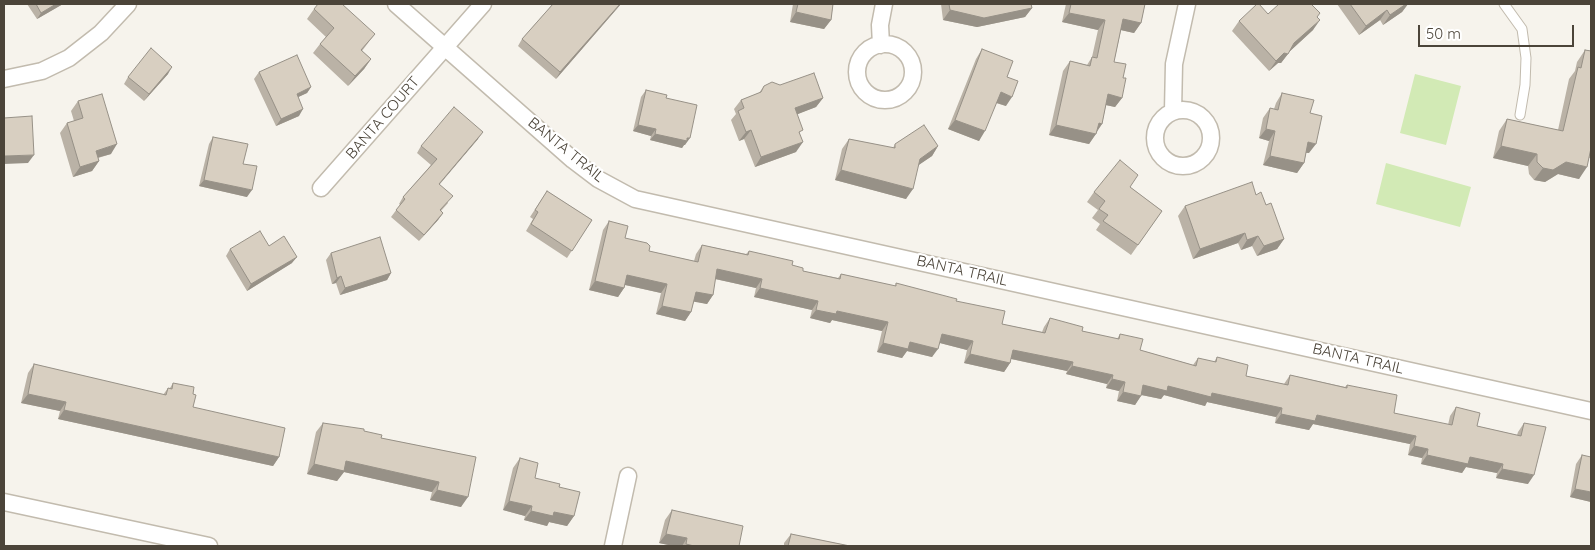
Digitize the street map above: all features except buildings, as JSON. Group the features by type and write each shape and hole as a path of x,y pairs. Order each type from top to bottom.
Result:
{"street":[{"path":"4,79 42,71 69,58 108,27 128,4"},
{"name":"BANTA TRAIL","path":"396,4 573,160 598,179 635,199 1591,411"},
{"name":"BANTA COURT","path":"321,188 483,4"},
{"path":"880,44 880,25 884,4"},
{"path":"1173,111 1174,64 1187,4"},
{"path":"613,546 628,476"},
{"path":"4,502 209,546"}],"lane":[{"path":"1504,4 1522,29 1526,58 1520,116"}],"green space":[{"path":"1415,74 1461,86 1446,145 1400,133"},
{"path":"1386,163 1471,187 1460,227 1376,204"}]}
